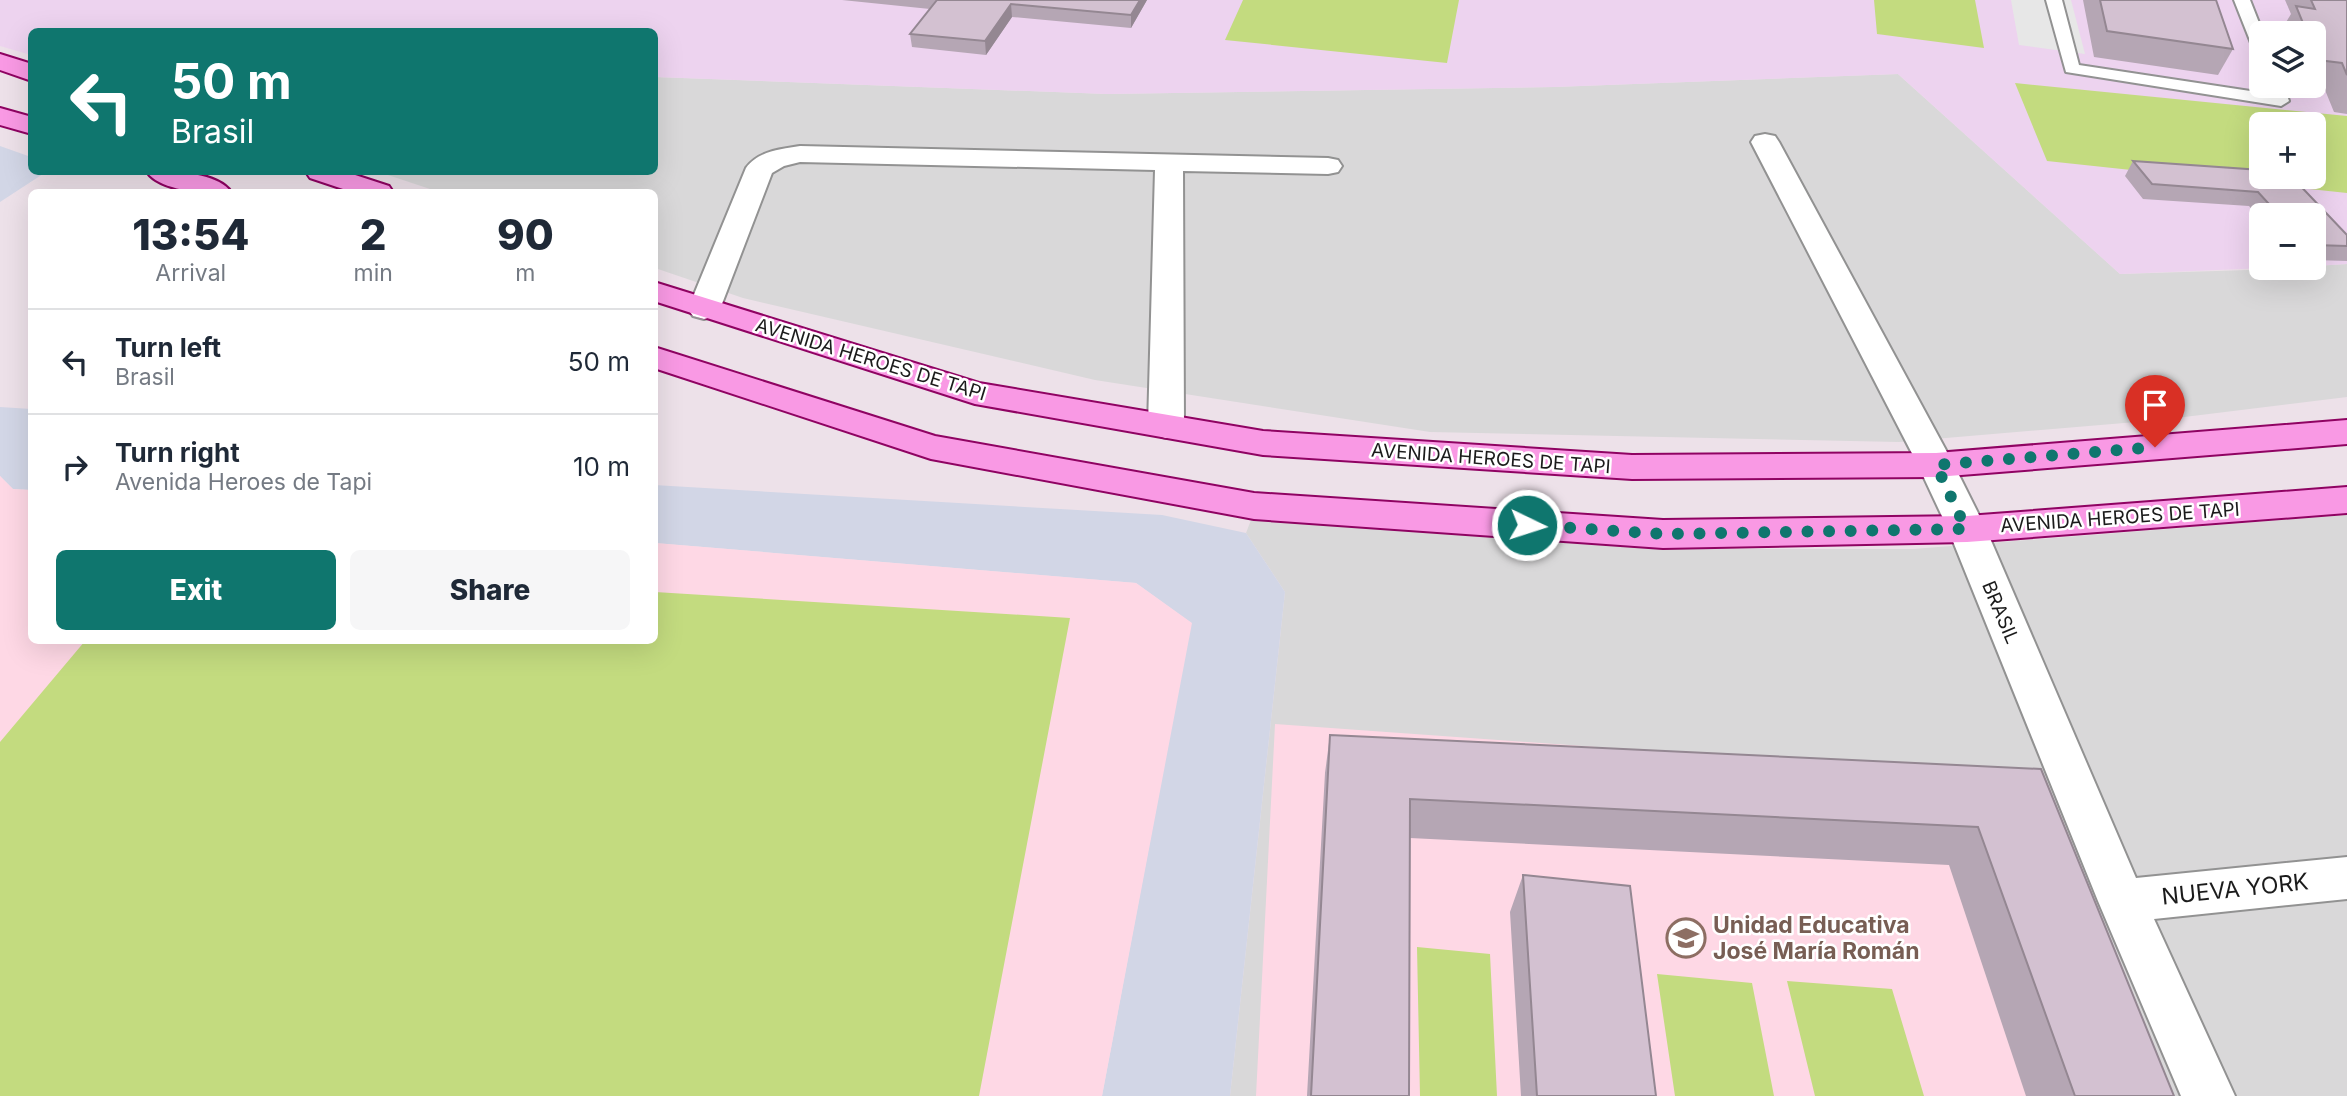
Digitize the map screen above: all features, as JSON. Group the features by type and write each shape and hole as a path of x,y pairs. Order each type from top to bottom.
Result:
{"main road":[{"path":"0,62 28,72"},
{"path":"0,116 28,125"},
{"path":"169,175 208,189"},
{"path":"329,175 370,189"},
{"name":"AVENIDA HEROES DE TAPI","path":"658,292 975,393 1263,443 1632,467 1936,465 2347,432"},
{"name":"AVENIDA HEROES DE TAPI","path":"658,358 931,447 1254,506 1663,534 1966,529 2347,500"}],"street":[{"name":"BRASIL","path":"1765,142 1936,465 1966,529 2122,901 2208,1096"},
{"path":"704,309 760,168 775,159 800,154 1328,166"},
{"path":"1166,426 1169,162"},
{"name":"NUEVA YORK","path":"2122,901 2347,878"}],"lane":[{"path":"2054,0 2072,69 2249,96"},
{"path":"2242,0 2250,21"},
{"path":"2261,98 2281,101 2280,98"}],"shaded area":[{"path":"0,0 2347,0 2347,264 2326,265 2326,203 2249,203 2249,269 2120,274 1898,74 1554,87 1107,94 658,77 658,28 28,28 28,54 0,46"},
{"path":"2011,0 2071,0 2085,54 2019,45"},
{"path":"1898,74 2120,274 2249,270 2249,280 2326,280 2326,265 2347,264 2347,397 2160,420 1899,442 1430,432 1095,380 743,298 658,269 658,189 430,189 388,175 658,175 658,77 1107,94 1554,87"},
{"path":"0,146 28,156 28,175 41,175 0,202"},
{"path":"0,407 28,409 28,490 13,489 0,476"},
{"path":"0,476 13,489 28,490 28,644 658,644 658,543 1136,583 1192,623 1102,1096 0,1096"},
{"path":"658,485 1162,515 1246,533 1285,592 1230,1096 1102,1096 1191,623 1136,583 658,543"},
{"path":"2347,515 2347,1096 1230,1096 1285,592 1246,533 1251,520 1668,549 1913,549"},
{"name":"Unidad Educativa José María Román","path":"1275,724 2043,779 2174,1096 1256,1096"}],"green space":[{"path":"1243,0 1459,0 1447,63 1225,40"},
{"path":"1874,0 1975,0 1984,48 1877,34"},
{"path":"2015,83 2307,112 2249,112 2249,183 2047,161"},
{"path":"2326,114 2347,116 2347,193 2310,189 2326,189"},
{"path":"658,592 1070,618 979,1096 0,1096 0,742 82,644 658,644"},
{"path":"1417,947 1490,954 1497,1096 1420,1096"},
{"path":"1657,974 1752,983 1774,1096 1675,1096"},
{"path":"1787,981 1892,989 1924,1096 1815,1096"}],"building":[{"path":"937,0 1140,0 1131,15 1011,4 985,41 910,34"},
{"path":"2100,0 2216,0 2233,49 2107,31"},
{"path":"2311,0 2347,0 2347,75 2342,63 2326,61 2326,21 2302,21 2296,6 2315,9"},
{"path":"2133,161 2249,169 2249,189 2303,189 2317,203 2268,203 2258,192 2152,184"},
{"path":"2326,213 2347,235 2347,246 2326,245"},
{"path":"1330,735 2041,769 2174,1096 2075,1096 1978,827 1410,799 1409,1096 1311,1096"},
{"path":"1523,875 1630,886 1656,1096 1537,1096"}],"place":[{"name":"Unidad Educativa José María Román","path":"1686,938"}],"route":[{"path":"1527,525 1663,534 1966,529 1936,465 2155,447"}]}
